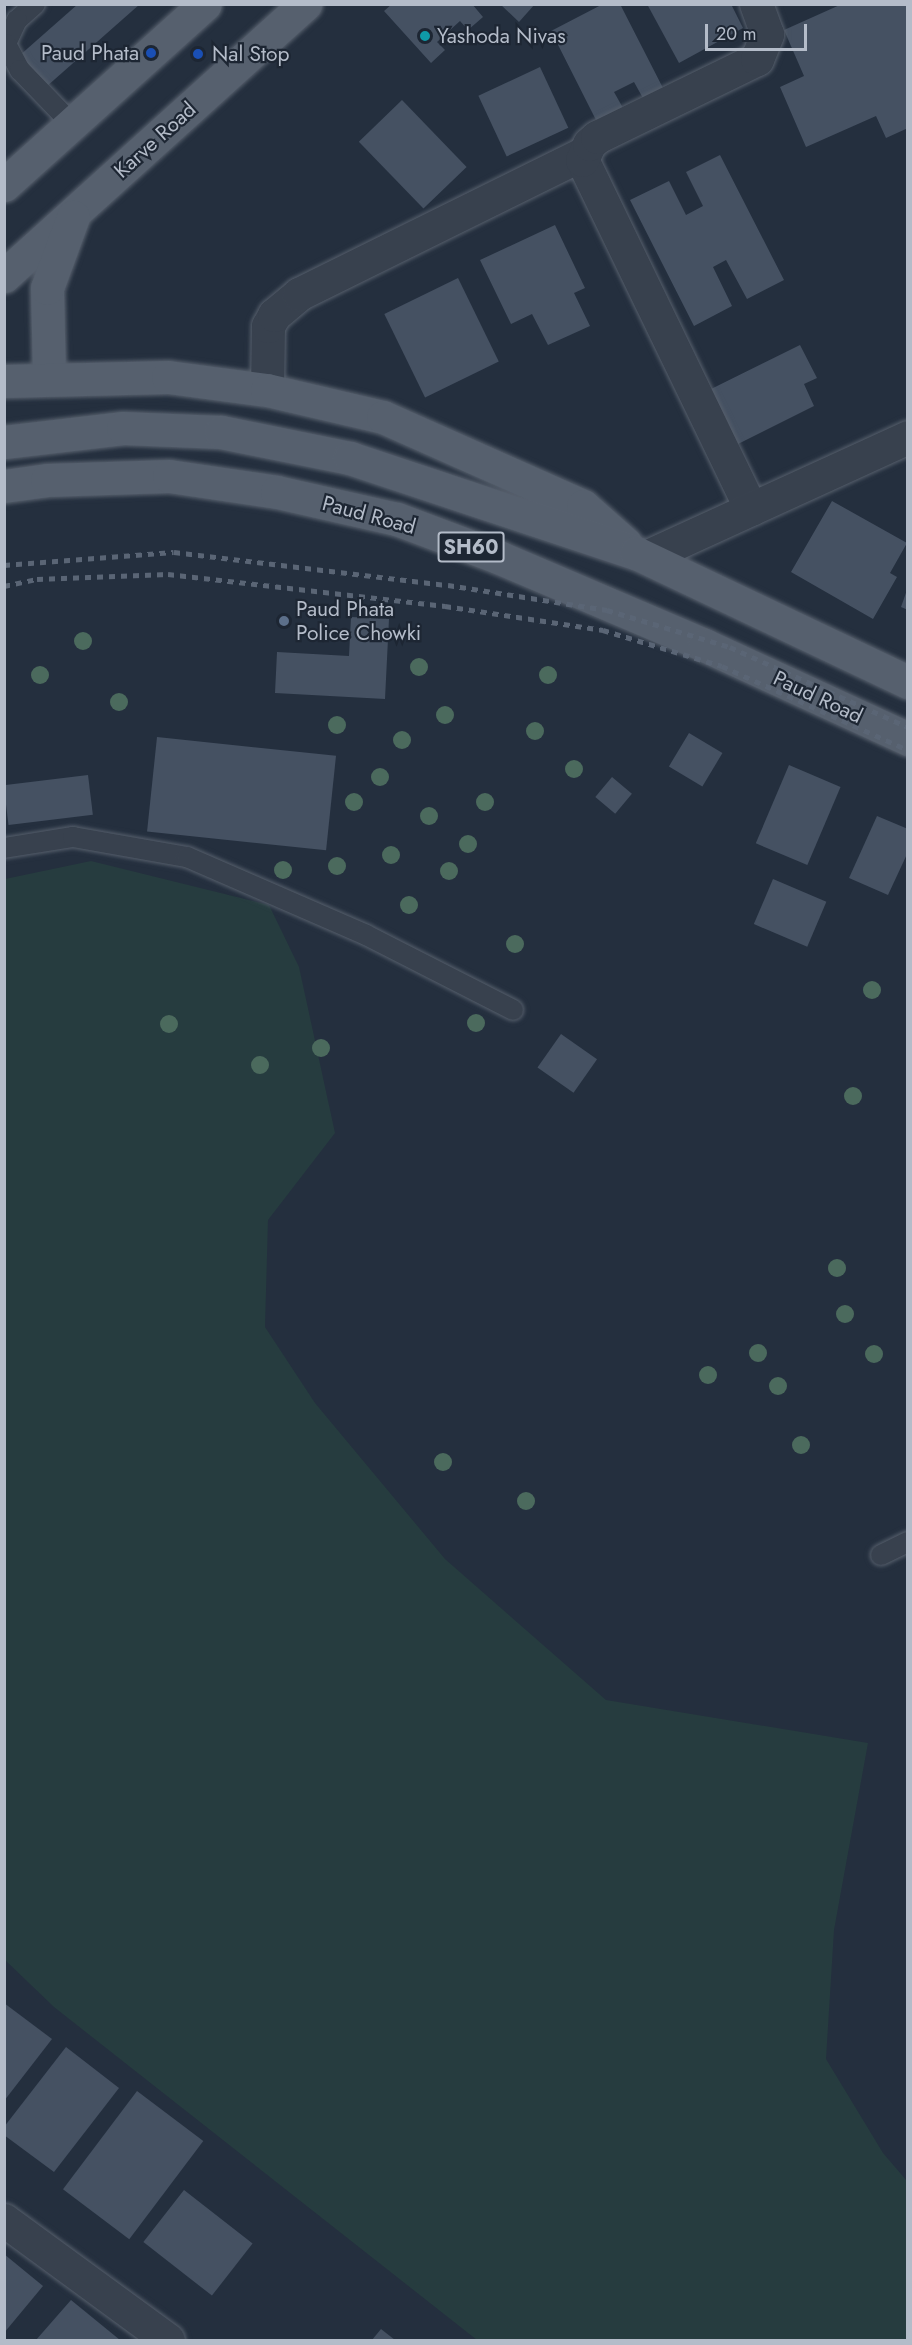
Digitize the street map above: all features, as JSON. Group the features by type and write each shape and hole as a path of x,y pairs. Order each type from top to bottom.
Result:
{"main road":[{"path":"4,185 204,4"},
{"name":"Karve Road","path":"4,276 305,4"},
{"path":"49,377 47,288 75,213"},
{"path":"4,381 49,377 168,376 267,390 383,417 537,482 582,506 641,555 908,682"},
{"name":"SH60","path":"4,441 123,428 221,432 350,458 641,555"},
{"name":"Paud Road","path":"4,486 47,480 170,476 277,492 397,519 498,556 683,636 908,739"}],"street":[{"path":"267,390 268,326 274,315 300,294 584,153 597,137 757,59 767,34 756,4"},
{"path":"584,153 585,170 751,509"},
{"path":"641,555 751,509 908,438"},
{"path":"4,2220 168,2340"}],"lane":[{"path":"35,4 17,20 6,45 20,70 72,124"},
{"path":"4,848 74,837 187,857 366,935 513,1010"},
{"path":"881,1555 908,1542"}],"green space":[{"path":"91,861 269,905 299,967 335,1133 268,1220 265,1327 315,1403 445,1559 606,1700 868,1743 834,1930 826,2059 883,2153 907,2181 907,2340 477,2340 54,2007 5,1960 5,879"}],"building":[{"path":"78,4 140,4 46,87 19,56"},
{"name":"Yashoda Nivas","path":"392,4 472,4 483,17 468,30 460,21 437,42 445,50 431,63 384,11"},
{"path":"500,4 535,4 519,22"},
{"path":"603,4 620,4 664,90 644,100 634,82 614,92 623,108 597,122 551,31"},
{"path":"647,4 731,4 743,28 679,63"},
{"path":"842,4 908,4 908,128 886,138 876,116 806,147 780,87 804,76 784,30"},
{"path":"540,67 568,128 507,156 478,96"},
{"path":"402,100 467,167 423,209 359,142"},
{"path":"720,155 784,280 747,299 726,260 713,267 732,306 694,326 630,200 669,181 686,215 703,206 686,172"},
{"path":"555,225 585,288 574,293 590,326 548,345 532,314 511,324 480,260"},
{"path":"458,278 499,362 425,398 384,314"},
{"path":"800,345 817,378 804,384 814,406 734,446 707,391"},
{"path":"832,501 907,543 890,573 897,577 873,619 791,572"},
{"path":"908,590 908,610 901,607"},
{"path":"351,617 389,619 385,699 275,693 277,652 349,656"},
{"path":"689,733 722,753 702,787 669,766"},
{"path":"157,737 336,756 326,850 147,831"},
{"path":"789,765 841,787 807,865 756,843"},
{"path":"88,775 93,815 9,825 4,785"},
{"path":"612,777 632,794 615,814 595,797"},
{"path":"877,816 908,829 908,852 888,895 849,878"},
{"path":"773,879 826,902 807,947 754,924"},
{"path":"561,1034 597,1059 574,1093 537,1068"},
{"path":"4,2003 52,2039 4,2101"},
{"path":"66,2047 119,2088 54,2172 4,2135 4,2127"},
{"path":"137,2091 203,2141 129,2239 63,2189"},
{"path":"184,2190 253,2244 212,2296 143,2242"},
{"path":"4,2254 43,2286 4,2333"},
{"path":"71,2300 120,2340 36,2340"},
{"path":"381,2329 395,2340 372,2340"}],"railway":[{"path":"4,565 174,552 448,585 607,610 730,647 908,727"},
{"path":"4,586 37,579 168,574 445,606 603,630 722,666 908,750"}],"place":[{"name":"Yashoda Nivas","path":"425,36"},
{"name":"Paud Phata","path":"151,53"},
{"name":"Nal Stop","path":"198,54"},
{"name":"Paud Phata Police Chowki","path":"284,621"}]}
